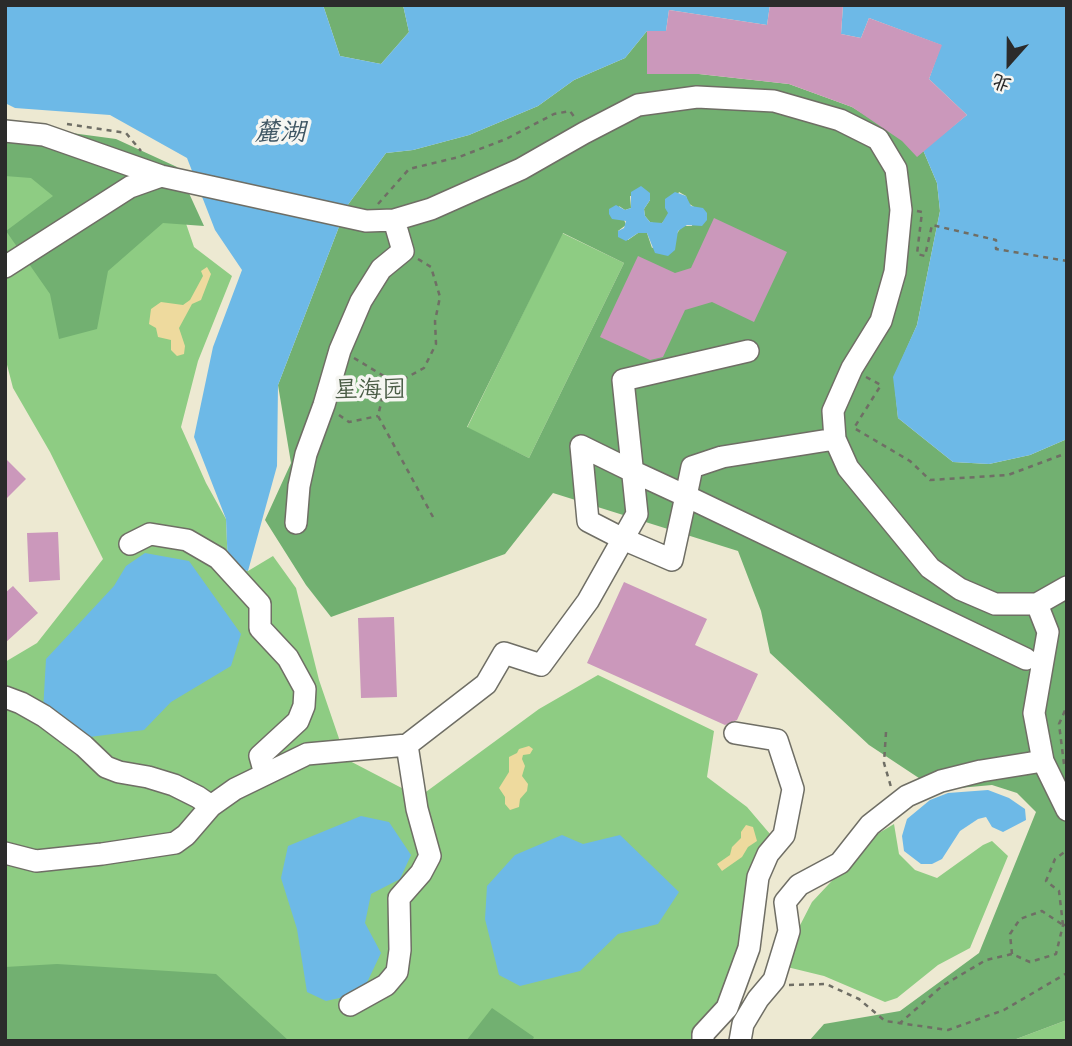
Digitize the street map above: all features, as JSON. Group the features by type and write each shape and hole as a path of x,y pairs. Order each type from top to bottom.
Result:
{"street":[{"path":"5,131 44,135 161,176 366,221 394,220 431,209 521,169 584,132 638,105 697,97 774,100 840,120 878,139 896,169 901,210 895,272 881,321 852,368 834,411 835,439 848,468 930,568 960,589 995,604 1037,604 1067,587"},
{"path":"5,267 130,187 161,176"},
{"path":"296,523 299,486 306,454 340,350 361,301 381,268 403,251 394,220"},
{"path":"5,853 36,861 175,843 186,835 211,806 234,789 307,754 407,745 486,684 504,653 541,665 587,601 637,514 623,380 748,351"},
{"path":"835,439 722,457 692,467 686,496 672,560 622,540 588,521 581,446 632,471 686,496 1026,659"},
{"path":"130,544 150,534 187,540 218,558 260,604 260,628 288,658 305,689 304,706 298,721 260,756 265,774"},
{"path":"1037,604 1048,632 1034,713 1043,761 1067,810"},
{"path":"5,697 44,716 84,746 106,767 174,785 211,806"},
{"path":"703,1041 703,1034 727,1008 750,948 758,877 768,853 784,835 793,789 776,740 734,733"},
{"path":"350,1005 386,985 397,972 400,950 399,898 421,873 430,856 417,809 407,745"},
{"path":"740,1041 743,1024 758,999 774,980 789,931 785,902 799,885 840,863 870,825 907,796 941,781 981,771 1043,761"}],"path":[{"path":"366,221 380,200 410,169 459,157 506,139 554,114 570,111 584,132"},
{"path":"901,210 922,212 917,254 925,256 932,225 996,240 996,249 1067,261"},
{"path":"340,350 387,378 404,379 424,368 436,344 435,321 440,297 431,267 403,251"},
{"path":"852,368 881,385 854,428 910,461 930,480 1009,475 1067,453"},
{"path":"387,378 378,416 433,517"},
{"path":"324,405 349,422 378,416"},
{"path":"1065,768 1059,724 1067,706"},
{"path":"886,732 884,763 893,807"},
{"path":"899,1024 942,986 986,960 1012,954 1030,962 1056,954 1065,925 1059,891 1046,881 1055,859 1067,850"},
{"path":"1012,954 1010,934 1020,919 1042,911 1065,925"},
{"path":"774,980 780,985 826,984 859,999 885,1021 948,1030 1004,1010 1067,973"}],"green space":[{"path":"323,5 403,5 409,32 381,64 340,56"},
{"name":"星海园","path":"647,31 647,74 699,74 789,84 852,107 923,150 937,183 940,211 917,325 894,377 898,418 953,462 989,464 1030,455 1067,439 1067,1020 1011,1041 809,1041 824,1024 900,1011 979,953 1036,812 1017,793 992,785 937,790 869,745 770,653 761,611 738,551 553,493 505,554 331,617 306,585 265,520 291,463 278,385 347,206 386,153 413,150 469,135 538,106 574,80 625,58","holes":["679,192 686,196 688,203 694,207 692,226 682,226 676,235 652,248 647,233 638,233 628,240 618,231 626,225 619,206 625,210 631,208 630,196 650,200 644,209 645,216 656,224 666,219","563,233 624,263 529,458 467,427"]},
{"path":"5,124 116,139 177,167 204,226 163,223 108,271 97,329 59,339 50,294 6,231 53,196 31,178 5,176"},
{"path":"5,135 178,200 194,247 232,276 198,361 181,427 206,483 226,519 228,567 248,571 273,556 296,588 319,680 346,759 419,797 539,709 598,675 714,731 707,777 747,807 776,841 730,992 706,1041 5,1041 5,662 37,643 103,559 50,452 13,388 5,357"},
{"path":"562,233 624,263 529,458 467,428"},
{"path":"894,824 899,854 915,870 937,878 992,841 1008,856 970,948 938,965 897,998 885,1002 824,976 787,967 794,937 812,902 874,836"},
{"path":"57,964 216,974 289,1041 5,1041 5,967"},
{"path":"492,1008 534,1037 532,1041 466,1041"},
{"path":"1067,1020 1067,1041 1011,1041"}],"sand":[{"path":"207,267 211,274 201,300 192,304 179,328 185,346 184,354 177,356 171,350 171,340 158,337 156,328 149,324 151,309 161,302 183,305 190,300 203,276 201,271"},
{"path":"529,746 533,749 530,754 523,755 522,759 525,766 522,776 528,784 527,791 520,799 519,807 510,810 499,788 509,772 509,757 519,749"},
{"path":"746,825 753,827 757,841 748,847 742,857 722,871 717,864 730,855"}],"water":[{"name":"麓湖","path":"5,5 323,5 340,56 381,64 409,32 403,5 770,5 767,25 669,10 666,31 647,31 625,58 574,80 538,106 469,135 413,150 386,153 347,206 278,385 277,466 248,571 228,567 226,519 194,437 213,347 242,270 215,230 187,158 110,115 15,108 5,103"},
{"path":"843,5 1067,5 1067,439 1030,455 989,464 953,462 898,418 893,377 917,325 940,211 937,183 923,150 967,115 929,79 941,45 869,18 861,38 841,34"},
{"path":"641,186 650,193 650,200 644,209 650,222 662,223 668,213 665,199 675,192 686,196 691,206 703,208 707,213 707,220 702,226 687,225 678,231 675,250 668,256 655,253 647,233 638,233 626,241 618,237 618,231 624,228 626,221 612,219 609,214 609,209 616,205 625,210 631,208 631,192"},
{"path":"145,553 189,561 241,634 231,666 171,702 144,730 82,738 43,711 46,659 114,586 126,566"},
{"path":"988,790 1009,798 1025,809 1026,820 1003,832 992,827 986,817 978,819 960,831 942,859 932,864 921,864 904,851 902,836 907,819 930,800 948,793"},
{"path":"361,816 389,822 411,855 400,879 371,894 365,923 381,953 362,993 326,1001 307,992 297,929 281,878 288,846"},
{"path":"562,835 583,844 620,835 679,892 658,924 618,934 580,971 520,986 499,975 485,919 487,886 515,855"}],"building":[{"path":"770,5 843,5 841,34 861,38 869,18 942,45 929,79 967,115 917,157 902,141 852,107 789,84 699,74 647,74 647,31 666,31 669,10 767,25"},
{"path":"714,218 787,252 754,322 712,302 685,310 663,357 650,360 600,337 638,256 675,273 691,268"},
{"path":"5,458 26,479 5,500"},
{"path":"58,532 60,580 29,582 27,533"},
{"path":"624,582 707,619 695,645 758,674 737,720 725,725 587,663"},
{"path":"13,586 38,613 5,643 5,593"},
{"path":"394,617 397,697 361,698 358,618"}]}
